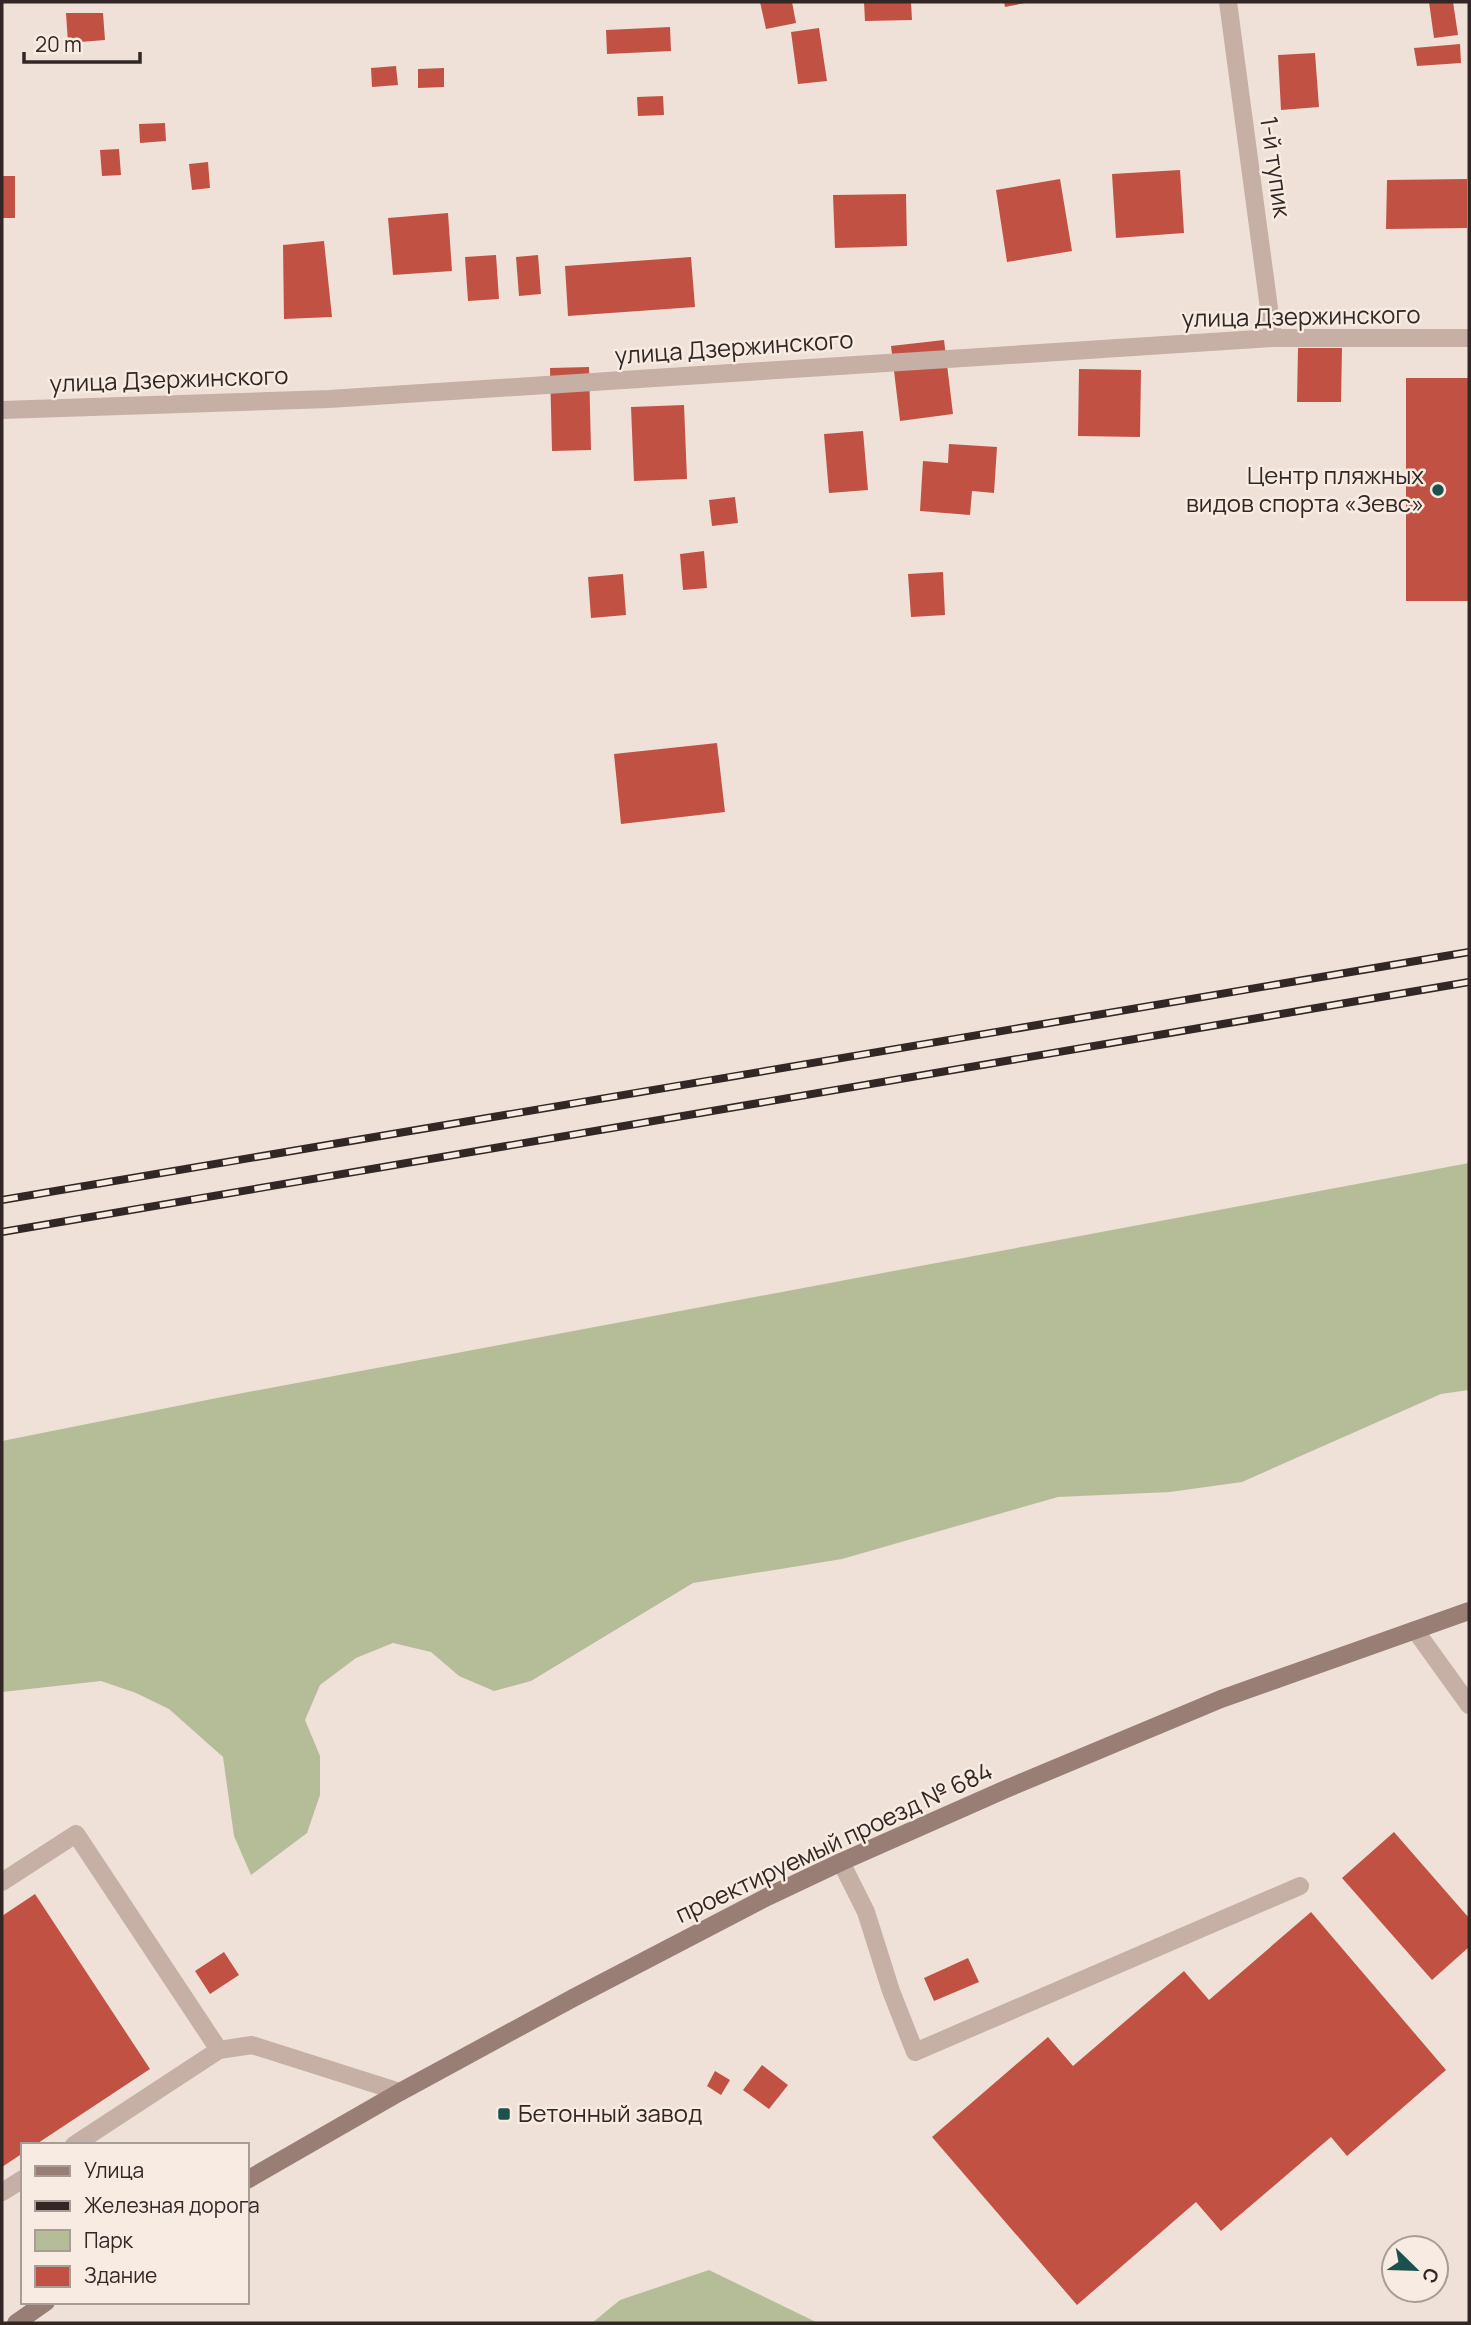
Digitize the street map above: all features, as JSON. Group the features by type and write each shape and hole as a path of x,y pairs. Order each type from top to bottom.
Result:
{"street":[{"name":"1-й тупик","path":"1228,2 1273,338"},
{"name":"улица Дзержинского","path":"2,410 329,399 1273,338 1469,338"},
{"name":"проектируемый проезд № 684","path":"248,2179 400,2092 767,1897 841,1862 1221,1699 1469,1611"},
{"path":"1415,1630 1469,1705"},
{"path":"2,1882 76,1834 219,2049"},
{"path":"841,1862 866,1912 891,1991 915,2052 1300,1886"},
{"path":"77,2143 219,2049 252,2045 400,2092"},
{"path":"2,2192 21,2180"},
{"path":"16,2323 43,2304"}],"green space":[{"path":"1469,1163 1469,1390 1441,1394 1242,1482 1170,1492 1058,1497 842,1559 693,1583 531,1681 494,1691 459,1676 431,1652 393,1643 356,1658 320,1685 305,1720 320,1756 320,1795 307,1833 251,1875 234,1836 223,1757 169,1709 136,1693 101,1681 2,1692 2,1441 222,1397"},
{"path":"709,2270 818,2323 592,2323 620,2300"}],"building":[{"path":"760,2 792,2 796,23 766,29"},
{"path":"864,2 911,2 912,20 865,21"},
{"path":"1004,2 1025,2 1025,3 1005,7"},
{"path":"1429,2 1453,2 1458,35 1434,38"},
{"path":"66,13 103,13 105,40 68,43"},
{"path":"670,27 671,51 607,54 606,30"},
{"path":"819,28 827,81 798,84 791,32"},
{"path":"1460,44 1461,63 1417,66 1414,48"},
{"path":"1315,53 1319,107 1281,110 1278,55"},
{"path":"396,66 398,85 372,87 371,68"},
{"path":"444,68 444,87 418,88 418,69"},
{"path":"663,96 664,115 638,116 637,97"},
{"path":"165,123 166,141 140,143 139,124"},
{"path":"119,149 121,175 102,176 100,150"},
{"path":"208,162 210,188 192,190 189,164"},
{"path":"1180,170 1184,233 1116,238 1112,174"},
{"path":"2,176 15,176 15,218 2,218"},
{"path":"1060,179 1072,251 1007,262 996,190"},
{"path":"1467,179 1467,228 1386,229 1387,180"},
{"path":"906,194 907,246 835,248 833,195"},
{"path":"448,213 452,271 393,275 388,218"},
{"path":"324,241 332,317 284,319 283,245"},
{"path":"496,255 499,299 468,301 465,257"},
{"path":"538,255 541,294 519,296 516,257"},
{"path":"691,257 695,307 568,316 565,266"},
{"path":"944,340 953,414 900,421 891,346"},
{"path":"1298,348 1342,348 1341,402 1297,402"},
{"path":"589,367 591,450 552,451 550,368"},
{"path":"1079,369 1141,370 1140,437 1078,436"},
{"name":"Центр пляжных видов спорта «Зевс»","path":"1406,378 1469,378 1469,601 1406,601"},
{"path":"684,405 687,479 634,481 631,407"},
{"path":"863,431 868,490 829,493 824,434"},
{"path":"949,444 997,447 994,493 972,491 970,515 920,511 923,461 948,463"},
{"path":"735,497 738,523 712,526 709,500"},
{"path":"704,551 707,588 683,590 680,554"},
{"path":"943,572 945,615 911,617 908,574"},
{"path":"623,574 626,615 591,618 588,577"},
{"path":"717,743 725,812 621,824 614,754"},
{"path":"1394,1832 1469,1918 1469,1947 1432,1980 1342,1878"},
{"path":"35,1894 150,2069 38,2143 21,2143 21,2154 2,2167 2,1916"},
{"path":"1311,1912 1446,2070 1347,2156 1331,2137 1221,2231 1196,2202 1077,2305 932,2137 1048,2037 1073,2066 1184,1971 1209,2000"},
{"path":"224,1952 239,1975 210,1994 195,1971"},
{"path":"968,1958 979,1982 934,2001 924,1978"},
{"path":"762,2065 788,2085 769,2109 743,2090"},
{"path":"715,2071 730,2080 721,2095 707,2086"}],"railway":[{"path":"2,1200 1469,952"},
{"path":"2,1232 1469,982"}],"place":[{"name":"Центр пляжных видов спорта «Зевс»","path":"1438,490"},
{"name":"Бетонный завод","path":"504,2114"}]}
